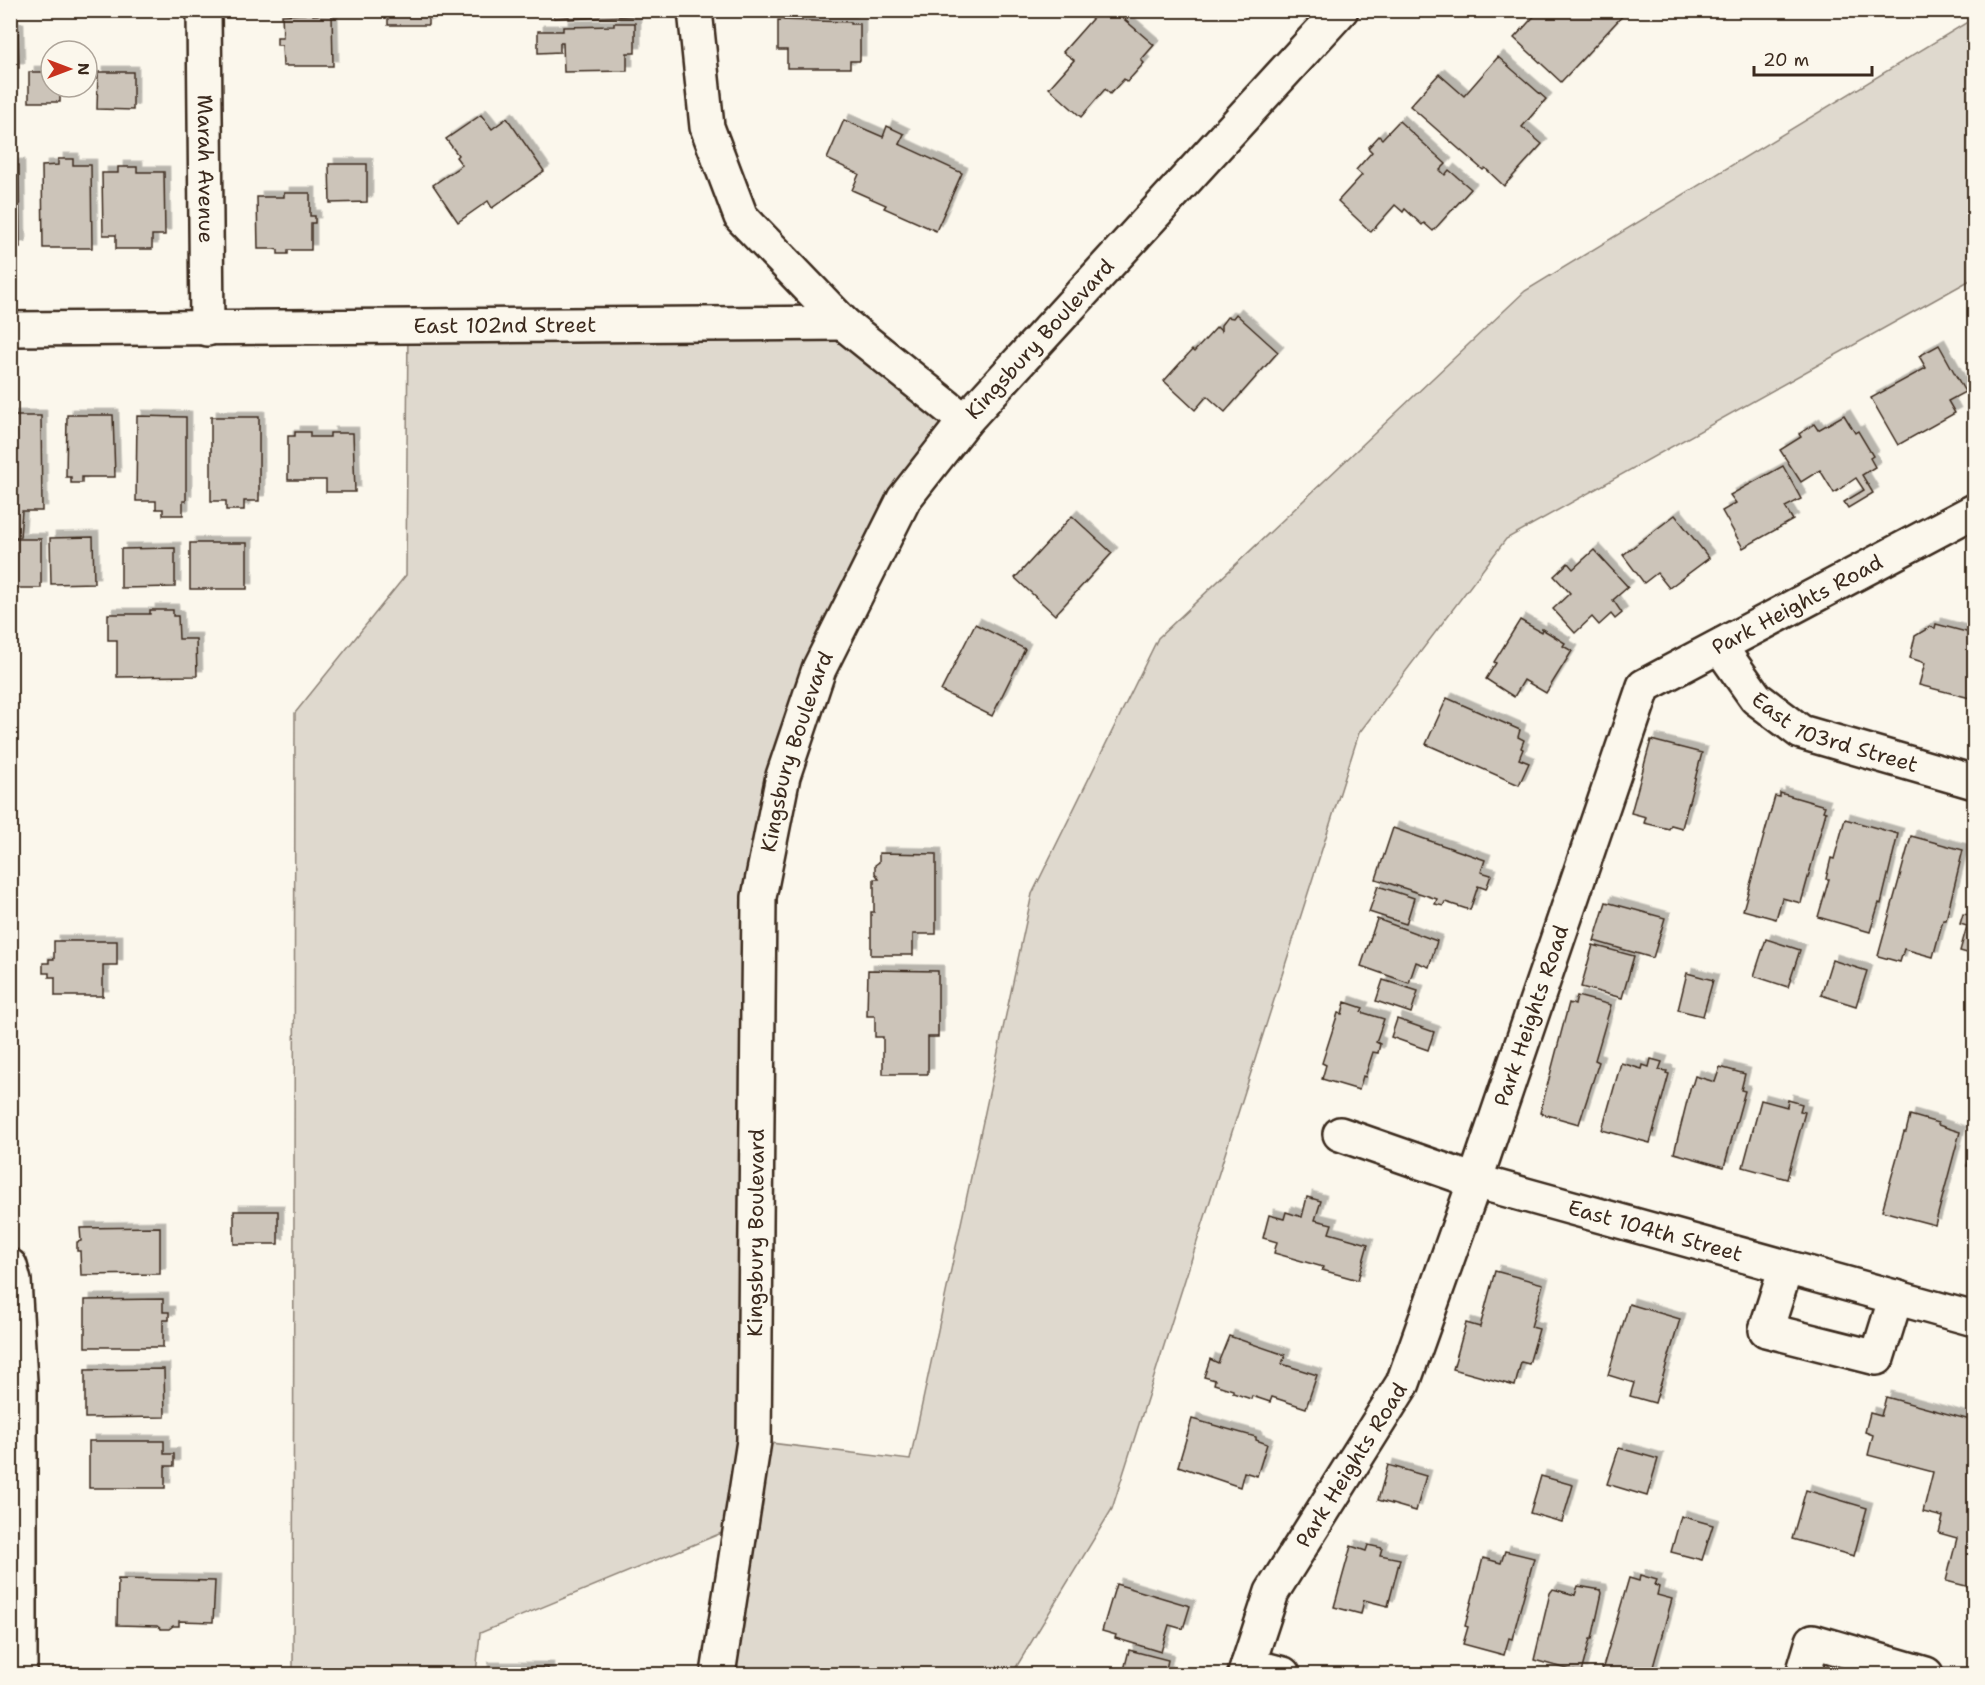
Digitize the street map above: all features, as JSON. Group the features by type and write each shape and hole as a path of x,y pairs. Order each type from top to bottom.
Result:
{"street":[{"name":"Marah Avenue","path":"204,10 207,329"},
{"path":"695,10 706,127 741,217 843,323 965,421"},
{"name":"Kingsbury Boulevard","path":"718,1674 754,1441 759,897 783,776 819,669 904,499 965,421 1341,10"},
{"name":"East 102nd Street","path":"10,329 843,323"},
{"name":"Park Heights Road","path":"1246,1670 1272,1592 1403,1383 1475,1181 1644,686 1974,511"},
{"name":"East 103rd Street","path":"1720,647 1756,698 1801,732 1974,782"},
{"name":"East 104th Street","path":"1340,1134 1475,1181 1974,1319"},
{"path":"10,1266 14,1281 20,1674"},
{"path":"1786,1267 1766,1330 1877,1358 1896,1297"},
{"path":"1803,1674 1813,1641 1926,1674"},
{"path":"1246,1670 1283,1674"}],"shaded area":[{"path":"1974,18 1974,278 1506,539 1359,733 1112,1509 1012,1674 718,1674 741,1525 480,1633 476,1674 293,1674 295,713 406,575 408,327 843,323 965,421 819,669 759,897 754,1441 910,1460 1032,894 1158,638 1525,291"},
{"path":"63,1667 257,1674 65,1674"}],"building":[{"path":"388,10 428,10 428,25 388,25"},
{"path":"554,10 645,10 645,15 569,19 569,17 554,18"},
{"path":"1100,10 1120,10 1127,17 1125,20 1154,45 1141,60 1144,63 1127,82 1124,79 1110,94 1105,89 1081,117 1049,88 1074,60 1063,52"},
{"path":"1540,10 1622,10 1625,13 1561,82 1514,38"},
{"path":"313,11 313,15 332,14 333,66 283,66 282,45 277,45 277,37 283,37 282,15 305,14 305,12"},
{"path":"778,20 860,24 860,61 850,61 850,68 787,68 787,50 778,50"},
{"path":"614,23 635,23 635,53 627,53 627,71 564,72 563,43 560,43 560,52 538,53 538,31 563,31 563,27 614,26"},
{"path":"10,29 18,29 19,68 10,68"},
{"path":"1498,57 1546,99 1522,127 1542,144 1504,186 1410,106 1439,74 1464,96"},
{"path":"29,72 39,72 39,99 60,99 60,102 29,102"},
{"path":"99,72 133,72 133,110 97,109"},
{"path":"481,115 492,129 507,118 544,171 492,208 488,201 458,222 433,185 462,165 456,157 458,155 446,139"},
{"path":"844,120 883,137 887,126 904,134 899,144 962,173 936,231 884,208 886,205 852,190 859,174 827,159"},
{"path":"1399,121 1446,164 1440,170 1445,175 1449,170 1471,189 1433,231 1424,223 1422,225 1405,209 1403,212 1395,205 1371,232 1338,201 1362,175 1356,170 1372,152 1368,148 1379,136 1382,139"},
{"path":"58,159 73,159 73,165 91,165 92,248 43,248 42,166 58,165"},
{"path":"329,164 367,164 367,202 330,203"},
{"path":"10,165 19,165 20,247 10,247"},
{"path":"118,167 137,167 137,172 164,172 165,235 152,235 152,249 116,249 116,235 103,235 102,173 118,173"},
{"path":"284,193 310,193 310,216 315,216 315,223 311,223 311,250 288,250 288,254 278,254 278,250 274,249 258,249 257,197 284,197"},
{"path":"1236,314 1278,352 1225,412 1207,396 1195,410 1164,381 1217,327 1221,331 1221,325 1227,317 1233,318"},
{"path":"1974,333 1974,354 1970,334"},
{"path":"1939,345 1965,392 1948,401 1955,413 1898,445 1871,398 1926,368 1919,356"},
{"path":"67,415 113,415 115,477 82,477 82,483 71,483 71,477 66,477"},
{"path":"1844,415 1855,433 1858,431 1873,456 1870,458 1875,467 1862,475 1873,493 1848,508 1844,502 1864,490 1856,478 1834,493 1820,470 1801,482 1780,450 1801,437 1799,434 1814,424 1818,430"},
{"path":"10,416 41,416 42,511 22,511 20,537 10,537"},
{"path":"137,416 186,417 186,501 183,501 183,515 163,515 163,509 156,509 156,501 136,501"},
{"path":"211,417 259,417 259,501 244,501 244,510 226,510 226,501 211,501"},
{"path":"295,432 310,432 310,437 330,437 330,433 353,433 355,492 326,492 326,480 288,480 288,436 295,436"},
{"path":"1783,466 1801,499 1785,507 1793,520 1743,548 1722,511 1736,503 1730,495"},
{"path":"1675,515 1709,558 1669,588 1657,573 1644,583 1623,555"},
{"path":"1072,516 1112,553 1055,615 1015,578"},
{"path":"93,537 94,583 51,584 50,538"},
{"path":"10,539 41,539 41,588 10,588"},
{"path":"190,543 247,543 247,589 190,589"},
{"path":"175,548 175,587 121,588 121,549"},
{"path":"1594,550 1628,587 1613,600 1622,613 1615,619 1611,614 1599,625 1592,617 1575,633 1553,609 1570,593 1554,576 1568,563 1573,569"},
{"path":"150,610 173,610 173,616 178,616 179,639 196,639 197,676 117,677 117,640 108,640 108,614 150,614"},
{"path":"1520,620 1541,632 1542,629 1565,643 1563,646 1572,651 1546,693 1524,680 1514,697 1486,679"},
{"path":"975,624 1025,649 992,716 941,691"},
{"path":"1936,624 1974,634 1974,699 1919,685 1925,663 1910,658 1915,636 1930,627 1935,628"},
{"path":"1447,698 1520,730 1518,737 1524,740 1519,759 1529,763 1519,785 1426,744"},
{"path":"1651,740 1702,753 1682,828 1671,825 1669,829 1644,823 1646,817 1631,813"},
{"path":"1780,793 1825,806 1823,811 1826,812 1801,903 1782,898 1776,919 1743,910 1775,796 1780,797"},
{"path":"1845,819 1898,834 1881,904 1879,903 1870,932 1818,917 1829,879 1826,879 1831,858 1834,859"},
{"path":"1393,828 1485,860 1481,872 1491,875 1486,889 1478,886 1470,910 1445,902 1443,906 1435,904 1437,899 1376,879"},
{"path":"1911,836 1963,850 1946,920 1943,920 1933,957 1904,949 1900,962 1878,956"},
{"path":"879,853 936,854 936,934 913,934 913,955 871,955 871,912 874,912 874,879 879,879 875,873 875,865 879,862"},
{"path":"1378,886 1414,898 1406,924 1369,912"},
{"path":"1974,896 1974,955 1960,951 1967,926 1960,924 1963,914 1969,915"},
{"path":"1606,902 1665,918 1653,958 1594,941"},
{"path":"1377,919 1437,941 1429,967 1416,962 1409,983 1361,966"},
{"path":"1766,939 1800,950 1788,987 1754,976"},
{"path":"54,941 117,941 117,965 103,965 103,996 55,996 55,977 49,977 49,973 43,973 43,963 49,963 49,959 54,959"},
{"path":"1593,945 1634,956 1622,998 1581,987"},
{"path":"1832,960 1867,971 1856,1006 1821,995"},
{"path":"868,970 938,971 938,1037 928,1037 928,1074 883,1074 883,1037 875,1037 875,1016 867,1016"},
{"path":"1687,973 1713,980 1703,1016 1678,1010"},
{"path":"1383,980 1418,991 1411,1013 1376,1001"},
{"path":"1577,996 1611,1005 1595,1060 1599,1062 1579,1124 1540,1113 1569,1003 1575,1005"},
{"path":"1345,1002 1363,1008 1361,1012 1384,1019 1376,1042 1380,1044 1378,1053 1373,1052 1359,1090 1322,1079 1326,1065 1322,1063 1338,1013 1342,1014"},
{"path":"1397,1019 1434,1032 1428,1050 1391,1037"},
{"path":"1651,1059 1662,1062 1659,1070 1667,1071 1666,1073 1669,1074 1650,1143 1602,1130 1621,1063 1642,1069 1643,1065 1649,1067"},
{"path":"1720,1067 1745,1074 1741,1090 1745,1091 1724,1167 1674,1153 1695,1076 1715,1082"},
{"path":"1761,1100 1787,1107 1788,1100 1802,1104 1800,1111 1805,1112 1787,1179 1743,1167"},
{"path":"1910,1115 1960,1132 1935,1225 1882,1211"},
{"path":"1974,1138 1974,1168 1967,1166"},
{"path":"1307,1197 1321,1201 1315,1220 1332,1224 1329,1233 1368,1244 1358,1280 1274,1253 1277,1242 1263,1238 1269,1215 1284,1219 1286,1212 1302,1217"},
{"path":"234,1211 278,1211 278,1244 234,1244"},
{"path":"160,1227 160,1274 81,1275 80,1251 77,1251 77,1242 81,1241 80,1228"},
{"path":"1495,1271 1543,1284 1531,1327 1539,1329 1529,1364 1521,1362 1515,1386 1453,1369 1466,1323 1480,1327"},
{"path":"163,1299 163,1312 169,1312 169,1320 163,1320 163,1347 85,1347 85,1300"},
{"path":"1629,1304 1680,1319 1655,1403 1630,1396 1634,1383 1608,1375"},
{"path":"1229,1336 1285,1355 1282,1364 1317,1375 1306,1408 1272,1397 1270,1402 1252,1396 1251,1399 1233,1393 1233,1390 1214,1384 1215,1380 1204,1377 1210,1359 1218,1363"},
{"path":"164,1369 165,1417 85,1418 85,1370"},
{"path":"1886,1397 1974,1421 1974,1588 1946,1581 1957,1538 1939,1533 1943,1517 1923,1512 1933,1472 1868,1455 1873,1435 1865,1432 1870,1413 1881,1416"},
{"path":"1192,1419 1256,1437 1256,1440 1267,1444 1257,1476 1244,1472 1240,1487 1178,1466"},
{"path":"89,1441 164,1441 164,1454 174,1454 174,1466 165,1466 165,1488 89,1488"},
{"path":"1619,1448 1658,1459 1647,1496 1607,1484"},
{"path":"1388,1465 1426,1476 1416,1511 1378,1500"},
{"path":"1541,1476 1573,1485 1562,1522 1530,1513"},
{"path":"1806,1490 1867,1508 1854,1556 1792,1539"},
{"path":"1681,1516 1713,1525 1702,1560 1671,1552"},
{"path":"1368,1545 1382,1548 1380,1555 1400,1559 1388,1606 1364,1600 1361,1614 1334,1607 1351,1546 1366,1551"},
{"path":"1505,1551 1534,1558 1512,1639 1509,1638 1504,1655 1463,1644 1468,1627 1465,1626 1483,1558 1501,1563"},
{"path":"1640,1575 1657,1580 1655,1585 1659,1587 1657,1595 1672,1599 1651,1674 1601,1674 1629,1578 1639,1581"},
{"path":"118,1579 215,1581 213,1622 179,1621 179,1626 169,1629 161,1629 157,1626 117,1625"},
{"path":"1116,1584 1190,1606 1183,1629 1169,1625 1161,1652 1115,1638 1116,1635 1102,1631"},
{"path":"1578,1586 1601,1590 1602,1593 1592,1639 1590,1639 1581,1673 1534,1660 1550,1593 1553,1589 1575,1595"},
{"path":"1129,1650 1168,1660 1165,1674 1123,1674"},
{"path":"483,1668 548,1668 548,1674 483,1674"}]}
